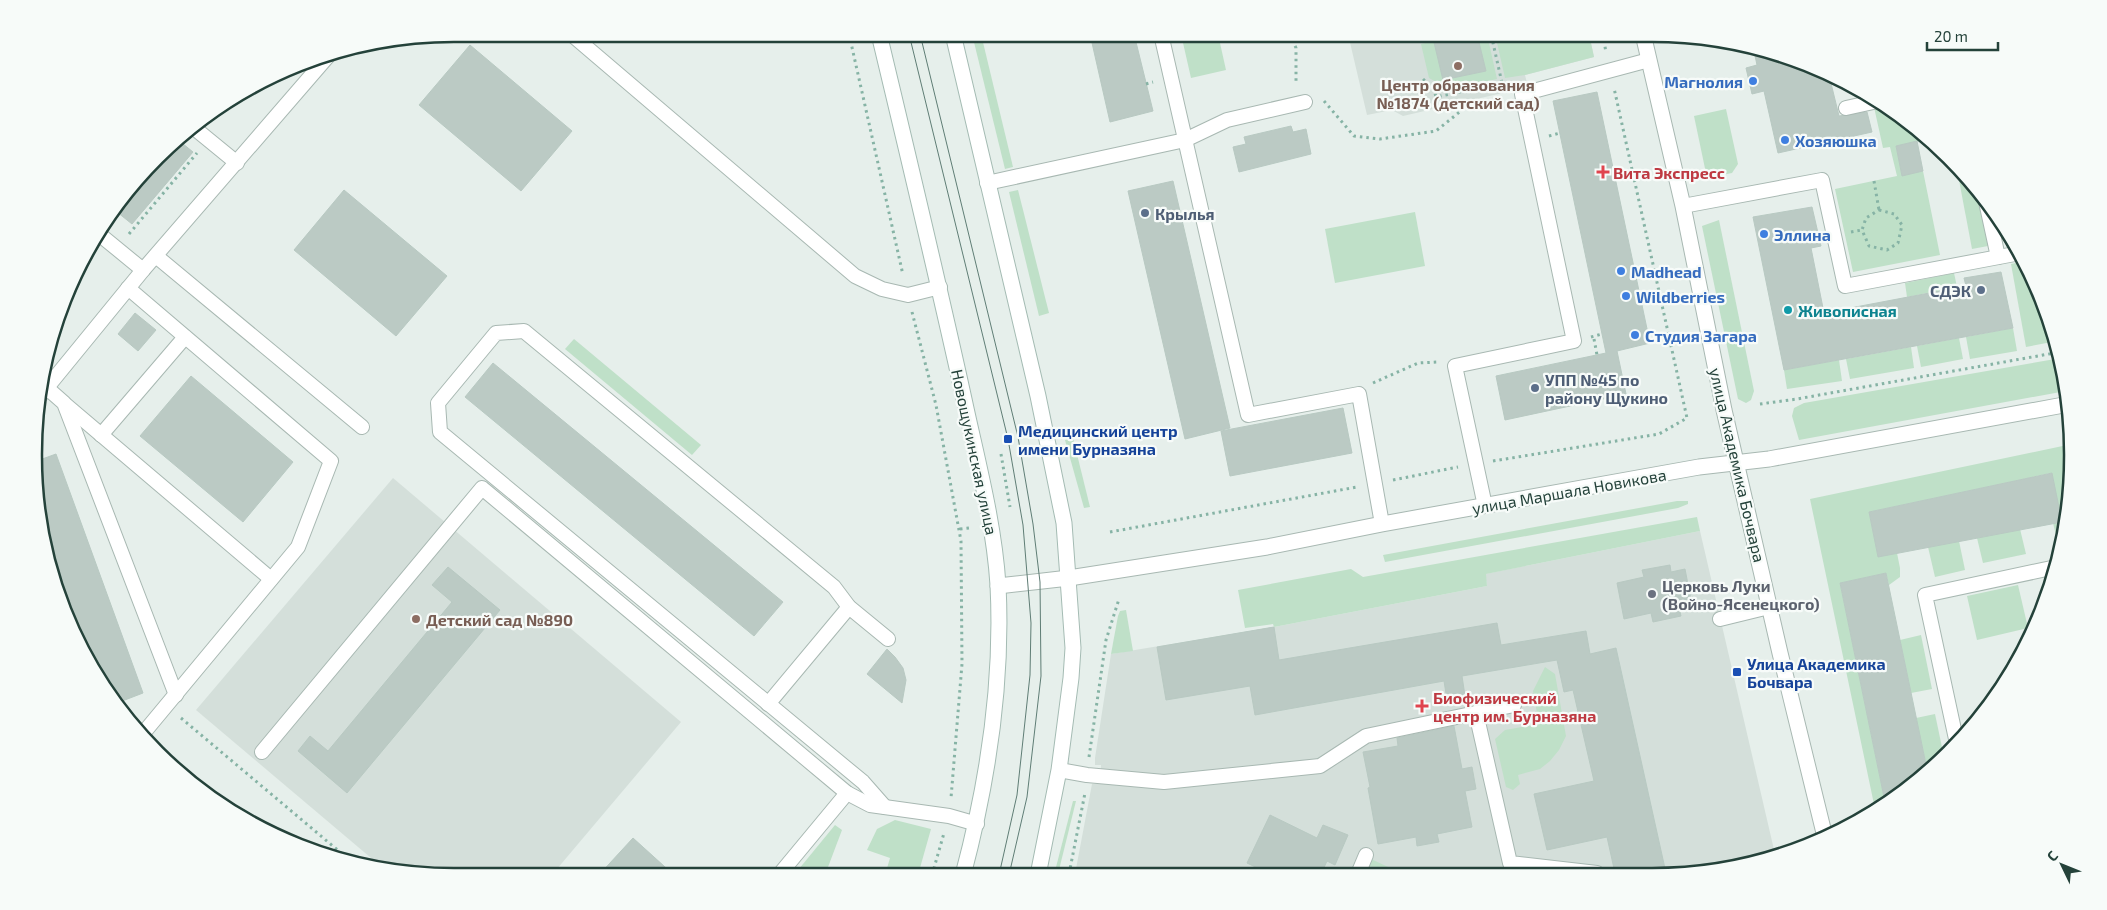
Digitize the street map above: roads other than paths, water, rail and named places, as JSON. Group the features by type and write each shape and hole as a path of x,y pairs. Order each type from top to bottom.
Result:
{"street":[{"name":"Новощукинская улица","path":"881,43 940,287 993,538 998,586 998,665 988,756 976,824 966,868"},
{"path":"955,43 1042,415 1064,523 1073,648 1068,708 1059,770 1039,868"},
{"name":"улица Академика Бочвара","path":"1645,43 1683,206 1724,410 1823,830"},
{"name":"улица Маршала Новикова","path":"998,586 1069,578 1267,547 1382,524 1699,468 1769,459 2061,405"}],"lane":[{"path":"582,43 856,276 882,289 908,296 940,287"},
{"path":"1163,43 1248,415 1359,394 1382,524"},
{"path":"1485,506 1455,366 1574,340 1522,94 1609,69 1649,60"},
{"path":"49,384 143,270 321,64"},
{"path":"987,183 1185,140 1227,120 1301,103"},
{"path":"1846,108 1867,103"},
{"path":"199,132 237,162"},
{"path":"1683,206 1822,180 1845,286 2012,254"},
{"path":"1990,219 1998,257"},
{"path":"105,238 143,270"},
{"path":"156,256 362,427"},
{"path":"128,288 331,460 298,547 147,730"},
{"path":"885,808 863,782 440,432 438,403 496,333 524,331 834,587 849,606 888,639"},
{"path":"101,435 185,337"},
{"path":"47,396 64,403 271,580"},
{"path":"64,403 172,701"},
{"path":"262,752 482,488 847,792 870,806 948,816 976,824"},
{"path":"1955,735 1926,595 2048,569"},
{"path":"768,704 849,606"},
{"path":"1720,619 1770,607"},
{"path":"1059,770 1087,775 1164,782 1320,766 1366,736 1514,705"},
{"path":"1476,713 1510,863 1554,868"},
{"path":"785,868 847,792"},
{"path":"1361,868 1366,855"}],"tram line":[{"path":"911,43 1008,439 1023,525 1031,623 1030,675 1017,795 1001,868"},
{"path":"922,43 1018,437 1033,524 1040,582 1041,676 1027,797 1011,868"}],"place":[{"name":"Центр образования №1874 (детский сад)","path":"1458,66"},
{"name":"Магнолия","path":"1753,81"},
{"name":"Хозяюшка","path":"1785,140"},
{"name":"Вита Экспресс","path":"1603,172"},
{"name":"Крылья","path":"1145,213"},
{"name":"Эллина","path":"1764,234"},
{"name":"Madhead","path":"1621,271"},
{"name":"СДЭК","path":"1981,290"},
{"name":"Wildberries","path":"1626,296"},
{"name":"Живописная","path":"1788,310"},
{"name":"Студия Загара","path":"1635,335"},
{"name":"УПП №45 по району Щукино","path":"1535,388"},
{"name":"Медицинский центр имени Бурназяна","path":"1008,439"},
{"name":"Церковь Луки (Войно-Ясенецкого)","path":"1652,594"},
{"name":"Детский сад №890","path":"416,619"},
{"name":"Улица Академика Бочвара","path":"1737,672"},
{"name":"Биофизический центр им. Бурназяна","path":"1422,706"}]}
